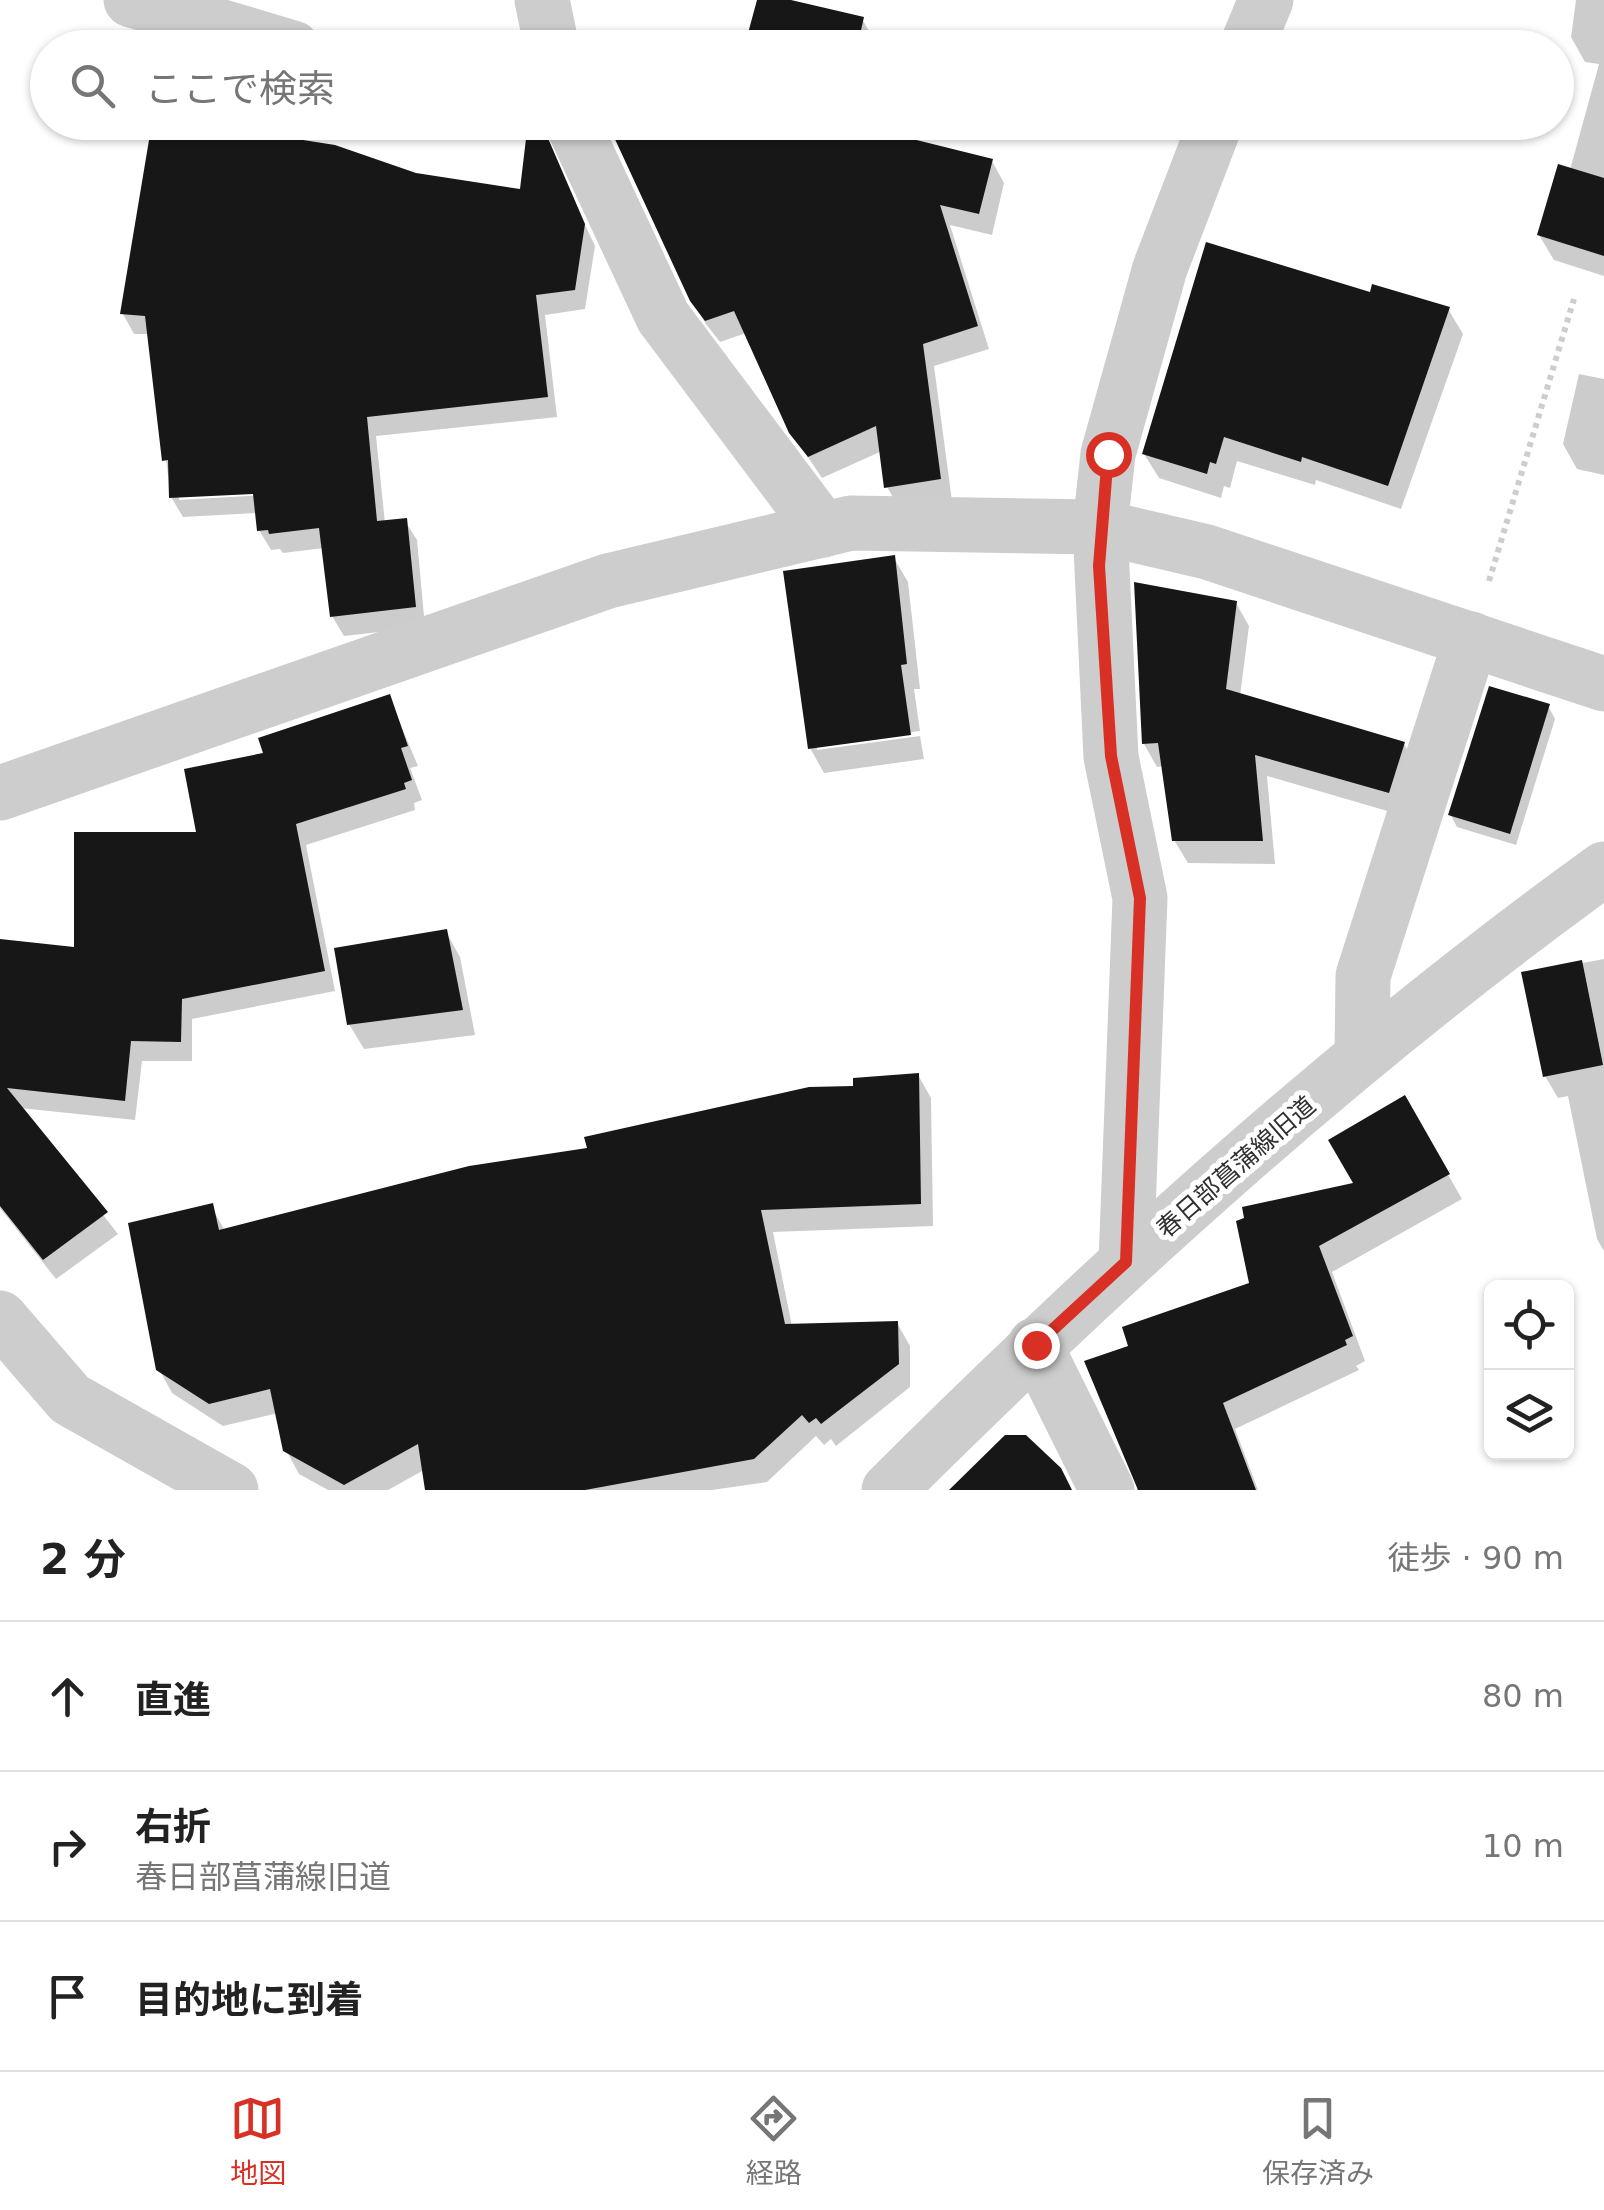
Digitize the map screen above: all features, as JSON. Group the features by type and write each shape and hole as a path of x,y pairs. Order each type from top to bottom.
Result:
{"street":[{"path":"130,0 232,30"},
{"path":"542,0 548,30"},
{"path":"1254,30 1266,0"},
{"path":"574,140 663,318 823,530"},
{"path":"1126,1262 1140,898 1111,756 1100,527 1108,454 1160,268 1209,140"},
{"path":"0,794 608,581 851,523 1100,527 1207,552 1604,684"},
{"path":"1362,1054 1363,976 1471,639"},
{"name":"春日部菖蒲線旧道","path":"890,1490 1036,1345 1362,1054 1604,868"},
{"path":"0,1318 70,1398 231,1490"},
{"path":"1036,1345 1107,1490"}],"path":[{"path":"1471,639 1574,299"}],"building":[{"path":"757,0 791,0 864,17 861,30 749,30"},
{"path":"149,140 303,140 335,145 416,173 520,189 526,140 549,140 585,224 575,290 536,295 548,397 367,417 377,521 407,518 416,607 330,617 319,528 269,534 268,530 257,531 253,494 169,498 168,460 162,461 145,316 120,314"},
{"path":"615,140 916,140 993,159 979,214 940,205 978,326 923,344 941,479 884,488 876,426 808,457 789,433 734,311 705,321 690,301"},
{"path":"1558,164 1604,178 1604,256 1537,235"},
{"path":"1206,242 1370,292 1372,284 1450,307 1388,486 1302,457 1301,462 1224,437 1216,464 1210,462 1207,474 1142,454"},
{"path":"895,555 907,664 901,665 911,735 808,749 783,571"},
{"path":"1134,582 1237,601 1226,689 1405,742 1389,793 1255,755 1263,841 1172,841 1158,743 1142,744"},
{"path":"1489,686 1550,704 1510,834 1448,815"},
{"path":"390,694 408,746 401,748 412,780 404,783 406,789 296,824 325,971 182,999 181,1042 131,1041 125,1101 7,1088 108,1212 43,1260 0,1206 0,939 74,947 74,832 196,832 184,769 263,753 258,738"},
{"path":"447,929 463,1010 347,1025 334,948"},
{"path":"1582,960 1603,1065 1543,1077 1521,972"},
{"path":"919,1073 921,1204 761,1210 785,1324 898,1321 899,1364 821,1424 816,1418 809,1423 802,1415 754,1459 585,1490 425,1490 418,1444 344,1485 283,1451 270,1389 209,1404 156,1370 128,1223 213,1203 219,1230 469,1166 587,1148 584,1137 809,1087 853,1086 853,1078"},
{"path":"1405,1095 1450,1174 1319,1246 1353,1336 1345,1340 1347,1345 1223,1403 1256,1490 1138,1490 1084,1361 1128,1346 1122,1327 1249,1283 1236,1221 1244,1218 1242,1207 1353,1183 1328,1140"},
{"path":"1005,1435 1026,1435 1061,1468 1072,1490 949,1490"}],"route":[{"path":"1036,1345 1126,1262 1140,898 1111,756 1099,566 1108,454"}]}
